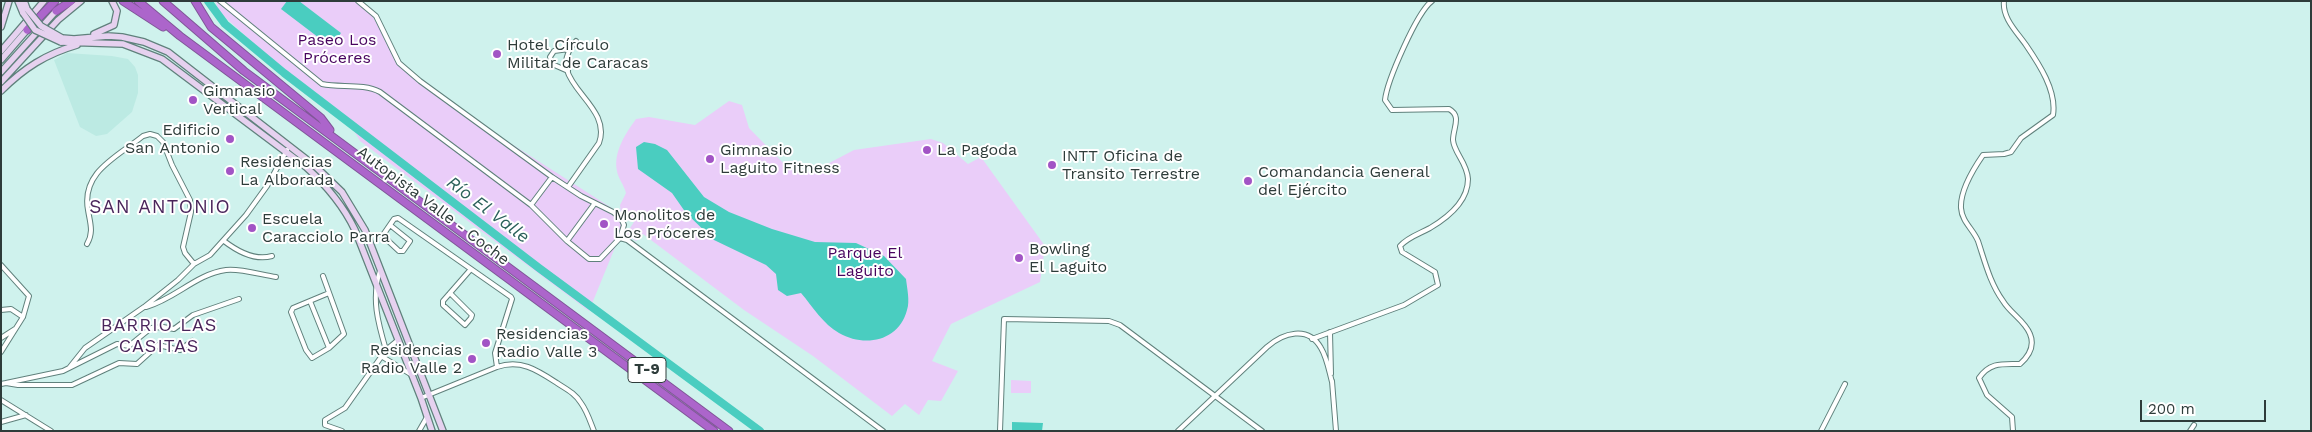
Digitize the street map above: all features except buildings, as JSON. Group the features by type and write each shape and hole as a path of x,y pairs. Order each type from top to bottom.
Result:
{"highway":[{"path":"27,30 49,1"},
{"path":"27,30 55,1"},
{"path":"56,11 65,1"},
{"path":"56,11 71,1"},
{"name":"T-9","path":"123,1 144,16 180,36"},
{"name":"Autopista Valle - Coche","path":"138,1 180,36 714,431"},
{"name":"Autopista Valle - Coche","path":"163,1 244,71 729,431"},
{"path":"195,1 211,27 321,118 335,137"}],"main road":[{"path":"1,27 8,1"},
{"path":"18,1 40,26 62,40 123,44 162,59 316,177 340,204 355,230 421,398 432,431"},
{"path":"24,1 25,11"},
{"path":"1,51 44,1"},
{"path":"1,82 58,20 80,1"},
{"path":"1,91 20,73 44,57 114,25 117,12 112,1"},
{"path":"2,72 56,11"},
{"path":"1,60 27,30"},
{"path":"81,41 108,36 122,37 144,42 168,52 290,146 331,181 351,205 365,230 443,431"}],"street":[{"path":"220,1 322,84 372,88 380,92 532,206 567,241 589,259 597,260 603,258 620,238 624,225 621,218 552,177 421,82 399,63 376,16 358,1"},
{"path":"1312,339 1404,306 1438,285 1435,272 1402,252 1400,246 1405,240 1431,227 1464,198 1468,178 1466,164 1453,140 1457,118 1454,112 1449,109 1392,110 1385,100 1386,88 1394,70 1423,11 1432,1"},
{"path":"2004,1 2004,11 2027,46 2051,90 2054,107 2053,115 2021,138 2011,152 1983,155 1976,165 1961,206 1962,219 1977,239 1988,273 2002,301 2030,334 2031,346 2029,356 2020,364 1996,364 1985,369 1979,378 1987,395 2012,417 2013,431"},
{"path":"568,187 602,136 599,118 575,87 568,71 566,61 569,48 576,41"},
{"path":"568,71 552,64 550,57 554,51 569,48"},
{"path":"88,244 92,232 86,196 88,185 95,173 142,136 150,134 163,142 190,200 192,212 183,247 185,253 194,264"},
{"path":"69,368 85,348 144,307 178,280 194,264 210,255 224,241 266,186 290,146"},
{"path":"532,206 552,177"},
{"path":"567,241 595,203"},
{"path":"416,231 403,251 399,252 383,236 394,220 398,218 512,299 495,353 497,367"},
{"path":"390,225 410,241"},
{"path":"620,238 635,245 884,431"},
{"path":"224,241 247,254 260,258 272,256"},
{"path":"1,265 29,296 23,317 1,352"},
{"path":"450,293 472,315 466,324 443,305 443,301 450,293 471,269"},
{"path":"144,307 168,299 201,278 226,270 276,277"},
{"path":"381,270 376,283 375,297 377,316 386,350"},
{"path":"323,276 344,334 330,348 315,358 310,356 306,350 291,312 293,308 329,294"},
{"path":"3,383 69,368 115,344 129,346 151,328 163,327 174,329 193,315 238,299"},
{"path":"310,301 330,348"},
{"path":"1,310 11,309 23,317"},
{"path":"1000,431 1004,319 1109,322 1120,326 1262,431"},
{"path":"1,338 17,328"},
{"path":"1330,332 1336,431"},
{"path":"1178,431 1278,337 1296,334 1312,339 1320,346 1325,356 1332,382"},
{"path":"342,431 325,425 325,420 345,408 386,350 398,340"},
{"path":"3,383 18,385 72,385 119,363 137,364 158,345 180,350 192,341"},
{"path":"382,356 412,375"},
{"path":"421,398 508,363 526,365 570,391 580,402 594,431"},
{"path":"1821,431 1845,384"},
{"path":"1,400 51,431"},
{"path":"1,422 26,415"},
{"path":"419,431 426,417"},
{"path":"2190,431 2194,425"}],"shaded area":[{"path":"67,53 128,59 135,67 138,75 138,93 132,112 107,134 96,136 80,127 54,60"}],"green space":[{"name":"Parque El Laguito","path":"216,1 359,1 369,10 397,59 421,81 485,127 621,214 620,205 626,193 618,174 617,157 625,137 636,119 649,117 695,125 729,101 742,105 749,128 790,170 812,172 854,150 931,139 943,143 968,164 981,157 1045,246 1040,282 951,324 932,361 958,371 941,401 928,400 919,415 905,404 892,416 813,356 744,310 643,234 636,241 626,234 634,222 627,218 589,311 360,141 344,114 269,57 218,11"},
{"path":"1011,380 1031,381 1031,393 1011,393"}],"water":[{"path":"287,1 299,1 341,33 331,47 281,9"},
{"path":"644,142 655,144 667,150 704,197 729,212 772,229 815,242 856,243 884,256 906,279 908,303 903,321 897,329 880,339 859,340 849,338 833,329 801,293 787,296 778,290 776,274 766,265 714,240 686,213 672,193 638,169 636,147"},
{"path":"1012,422 1043,423 1042,431 1012,431"}],"waterway":[{"name":"Río El Valle","path":"208,1 225,24 284,73 539,268 760,431"}],"place":[{"name":"Hotel Círculo Militar de Caracas","path":"497,54"},
{"name":"Gimnasio Vertical","path":"193,100"},
{"name":"Edificio San Antonio","path":"230,139"},
{"name":"La Pagoda","path":"927,150"},
{"name":"Gimnasio Laguito Fitness","path":"710,159"},
{"name":"INTT Oficina de Transito Terrestre","path":"1052,165"},
{"name":"Residencias La Alborada","path":"230,171"},
{"name":"Comandancia General del Ejército","path":"1248,181"},
{"name":"Monolitos de Los Próceres","path":"604,224"},
{"name":"Escuela Caracciolo Parra","path":"252,228"},
{"name":"Bowling El Laguito","path":"1019,258"},
{"name":"Residencias Radio Valle 3","path":"486,343"},
{"name":"Residencias Radio Valle 2","path":"472,359"}],"district":[{"name":"SAN ANTONIO","path":"160,207"},
{"name":"BARRIO LAS CASITAS","path":"159,336"}],"park label":[{"name":"Paseo Los Próceres","path":"337,49"}]}
